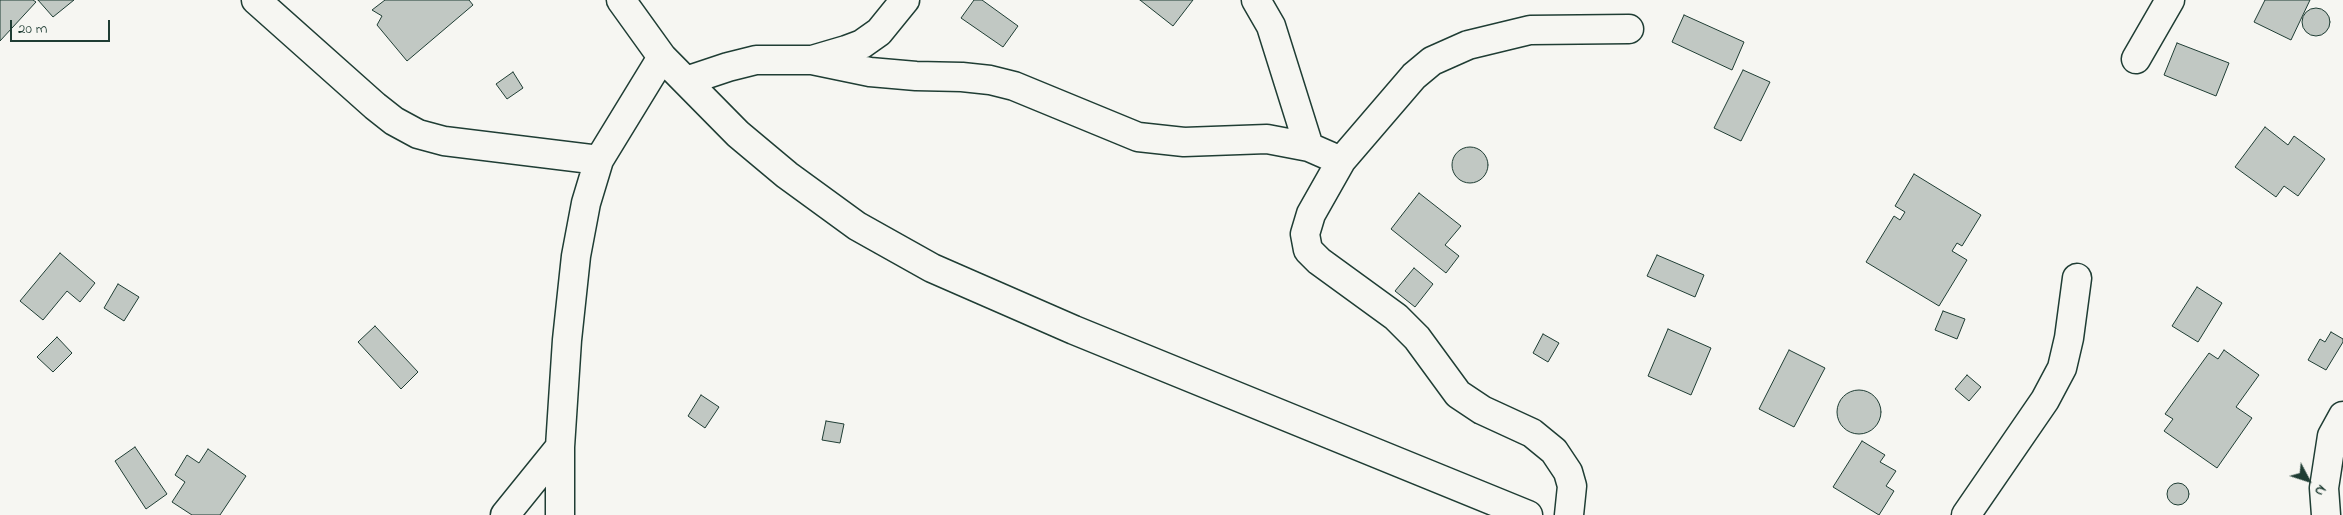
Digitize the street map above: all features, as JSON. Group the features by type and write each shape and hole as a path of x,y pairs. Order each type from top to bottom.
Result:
{"street":[{"path":"256,0 375,106 394,121 418,134 453,142 599,160"},
{"path":"621,0 662,57 738,134 787,175 857,226 932,268 1074,330 1528,515"},
{"path":"812,60 862,44 879,32 905,0"},
{"path":"1256,0 1271,26 1309,147"},
{"path":"2136,59 2170,0"},
{"path":"1570,515 1572,486 1568,472 1554,452 1532,433 1482,410 1458,394 1430,353 1396,317 1329,269 1308,250 1305,234 1311,214 1341,161 1414,76 1432,61 1468,45 1530,30 1629,29"},
{"path":"560,515 560,447 567,340 576,256 586,204 599,160 662,57"},
{"path":"686,81 728,66 756,60 812,60 870,72 990,80 1040,95 1138,137 1184,142 1267,139 1309,147 1341,161"},
{"path":"1966,515 2045,400 2062,368 2069,338 2077,278"},
{"path":"2326,515 2324,488 2332,436 2343,416"},
{"path":"505,515 560,447"}],"building":[{"path":"0,0 33,0 36,2 0,41"},
{"path":"38,0 74,0 53,17"},
{"path":"385,0 469,0 473,5 407,61 377,25 382,16 372,10"},
{"path":"974,0 982,0 1018,26 1003,47 961,18"},
{"path":"1140,0 1193,0 1173,26"},
{"path":"2265,0 2310,0 2291,40 2254,22"},
{"path":"2316,8 2326,12 2330,22 2326,32 2316,36 2306,32 2302,22 2306,12"},
{"path":"1684,15 1744,42 1732,70 1672,42"},
{"path":"2177,43 2229,63 2216,96 2164,75"},
{"path":"1743,70 1770,82 1741,141 1714,128"},
{"path":"513,72 523,88 507,99 496,84"},
{"path":"2265,127 2288,145 2294,136 2325,159 2298,196 2284,186 2276,197 2235,167"},
{"path":"1470,147 1483,152 1488,165 1483,178 1470,183 1457,178 1452,165 1457,152"},
{"path":"1914,174 1981,215 1962,246 1957,243 1952,251 1967,260 1939,306 1866,262 1894,216 1900,220 1905,212 1895,206"},
{"path":"1419,193 1461,226 1445,245 1459,256 1446,273 1391,229"},
{"path":"60,253 95,283 80,302 67,291 43,320 20,301"},
{"path":"1657,255 1704,275 1695,297 1647,276"},
{"path":"1414,268 1433,284 1415,307 1395,291"},
{"path":"118,284 139,297 124,321 104,308"},
{"path":"2197,287 2222,303 2198,342 2172,326"},
{"path":"1943,311 1965,319 1957,339 1935,330"},
{"path":"375,326 418,372 401,389 358,342"},
{"path":"1668,329 1711,348 1691,395 1648,376"},
{"path":"2331,332 2343,339 2343,342 2326,370 2308,360 2320,339 2325,342"},
{"path":"1543,334 1559,343 1548,362 1533,353"},
{"path":"57,337 72,353 53,372 37,357"},
{"path":"1789,350 1825,368 1794,427 1759,409"},
{"path":"2224,350 2259,375 2236,407 2252,418 2217,468 2164,431 2173,419 2165,414 2209,353 2218,359"},
{"path":"1967,375 1981,387 1969,401 1955,389"},
{"path":"1863,390 1875,396 1880,403 1880,421 1875,428 1868,433 1855,434 1847,431 1840,424 1837,408 1840,400 1847,393"},
{"path":"701,395 719,407 705,428 688,416"},
{"path":"826,421 844,424 840,443 822,440"},
{"path":"1862,441 1885,455 1880,462 1896,471 1886,486 1894,491 1879,515 1833,487"},
{"path":"135,447 167,494 146,509 115,461"},
{"path":"208,449 246,476 220,515 192,515 172,502 185,482 175,475 187,455 199,463"},
{"path":"2178,483 2186,486 2189,494 2186,502 2178,505 2170,502 2167,494 2170,486"}]}
